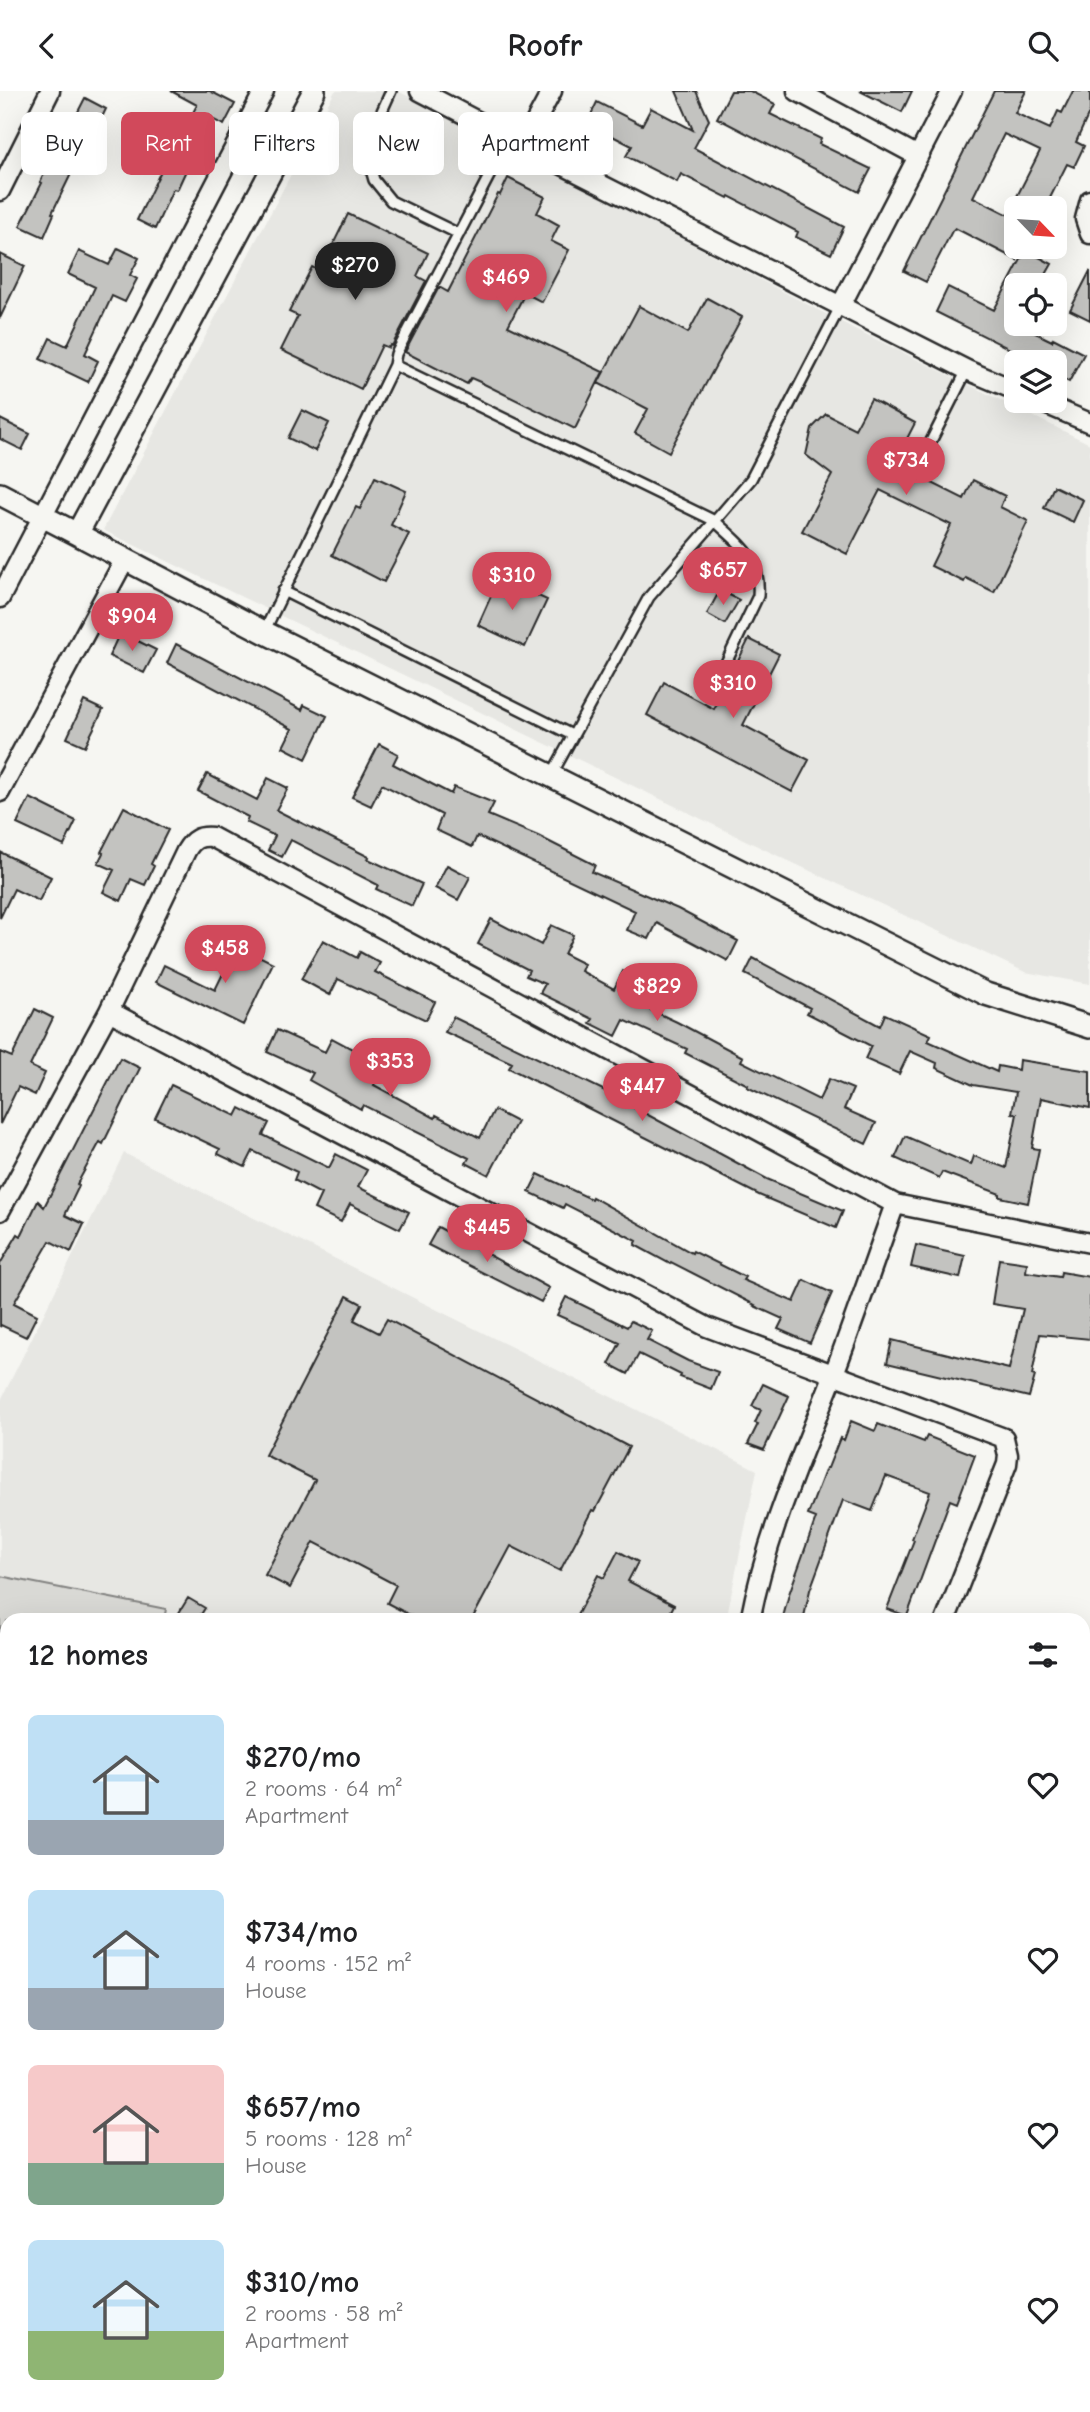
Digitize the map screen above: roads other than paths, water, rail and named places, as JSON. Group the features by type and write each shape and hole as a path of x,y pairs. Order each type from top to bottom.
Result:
{"street":[{"path":"0,191 50,91"},
{"path":"0,598 264,91"},
{"path":"78,534 314,91"},
{"path":"420,91 460,112"},
{"path":"537,112 552,91"},
{"path":"797,91 918,156"},
{"path":"840,307 952,91"},
{"path":"582,175 840,307 1004,386"},
{"path":"1090,200 1085,219 1090,234"},
{"path":"1066,413 1090,423"},
{"path":"0,494 264,632 986,994 1090,1027"},
{"path":"0,792 125,559"},
{"path":"0,1211 109,1011 191,842 201,836 212,837 895,1204 1090,1243"},
{"path":"109,1011 707,1327 1004,1438 1007,1464 948,1613"},
{"path":"751,1613 756,1586 780,1509 833,1376 895,1204"}],"lane":[{"path":"390,91 365,149 374,180 391,201 459,234"},
{"path":"264,632 394,365 396,354 459,234 495,175"},
{"path":"551,776 649,597 751,479 840,307"},
{"path":"394,365 715,521 751,556 759,579 758,596 712,692"},
{"path":"928,449 967,370"},
{"path":"284,591 572,735"}]}
